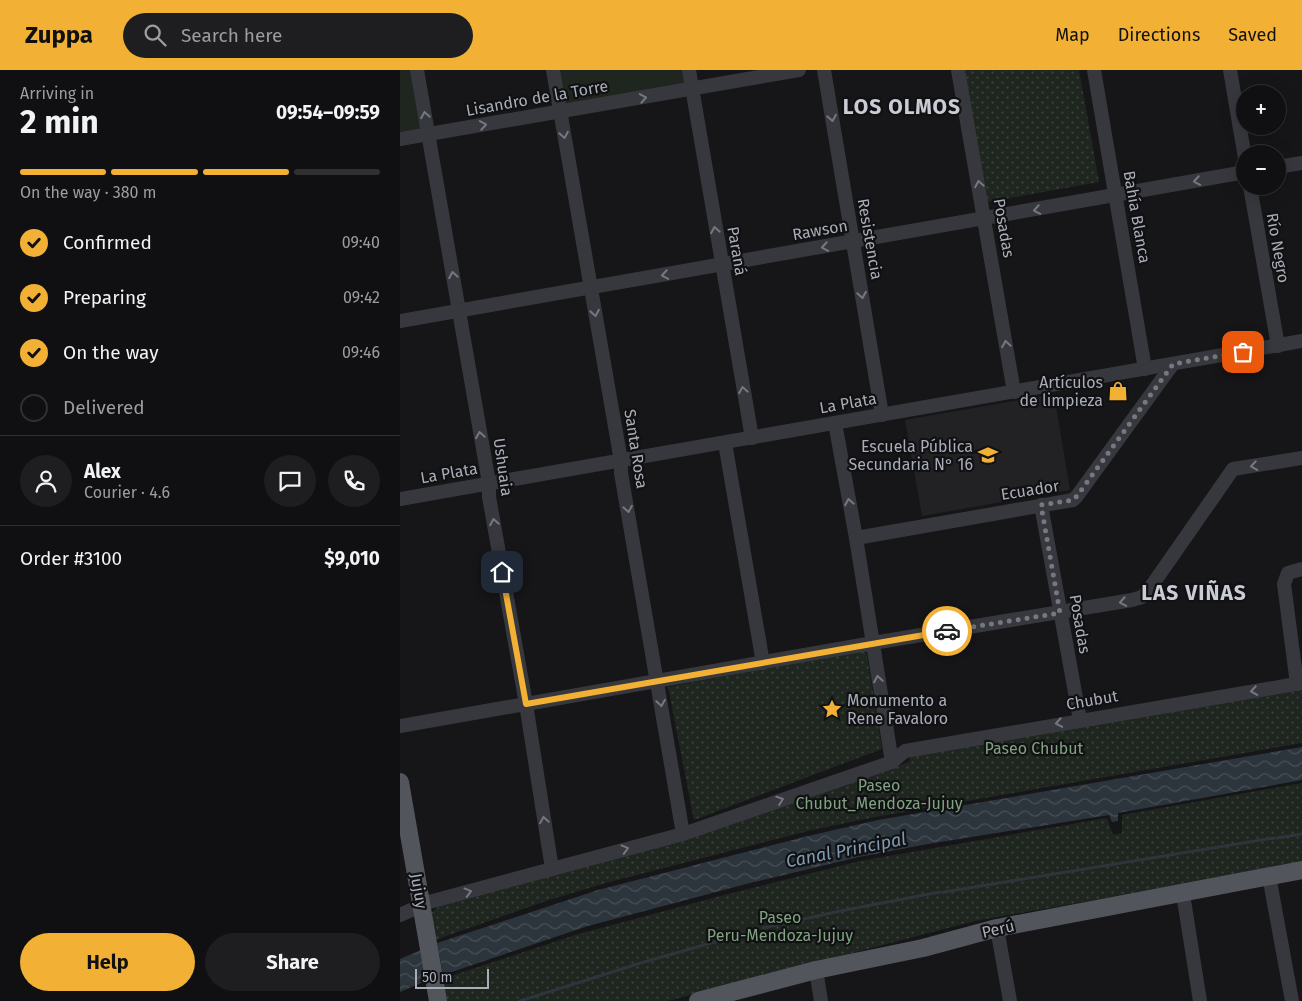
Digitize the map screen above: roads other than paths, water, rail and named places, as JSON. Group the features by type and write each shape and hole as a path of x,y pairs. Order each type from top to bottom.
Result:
{"main road":[{"name":"Jujuy","path":"400,782 404,828 429,941 437,994"},
{"name":"Perú","path":"698,1001 816,970 923,948 997,928 1302,870"}],"street":[{"name":"Ushuaia","path":"417,70 489,484 489,497 526,704 552,868"},
{"name":"Santa Rosa","path":"553,70 622,461 621,473 683,834"},
{"name":"Paraná","path":"688,70 752,438"},
{"name":"Lisandro de la Torre","path":"400,139 799,70"},
{"name":"Resistencia","path":"824,70 882,415"},
{"name":"Posadas","path":"958,70 1014,392"},
{"name":"Bahía Blanca","path":"1094,70 1145,369"},
{"path":"1230,70 1243,145"},
{"path":"1286,166 1302,163"},
{"name":"Rawson","path":"400,321 1236,174"},
{"name":"Río Negro","path":"1252,195 1278,346"},
{"name":"La Plata","path":"400,499 1302,342"},
{"name":"Ecuador","path":"856,538 1073,500 1173,364"},
{"path":"835,423 856,538 892,762"},
{"path":"725,443 763,663"},
{"path":"400,726 873,643 1132,600 1142,597 1148,591 1233,469 1302,458"},
{"name":"Posadas","path":"1041,505 1080,720"},
{"path":"1300,683 1284,596 1284,584 1288,573 1302,569"},
{"name":"Chubut","path":"400,915 422,906 552,868 683,834 892,762 905,751 1300,683"},
{"path":"1269,876 1292,1001"},
{"path":"1183,894 1200,1001"},
{"path":"997,928 1010,1001"},
{"path":"816,970 821,1001"}],"water":[{"name":"Canal Principal","path":"1302,747 1302,780 1118,813 1118,821 1112,822 1109,815 859,857 750,883 588,926 443,975 437,943 598,890 878,820"},
{"path":"421,950 426,981 400,992 400,959"}],"waterway":[{"path":"1277,838 1302,834"},
{"path":"944,892 1274,838"},
{"path":"763,928 940,892"},
{"path":"520,1001 644,962 750,932"}],"place":[{"name":"Artículos de limpieza","path":"1118,391"},
{"name":"Escuela Pública Secundaria N° 16","path":"988,455"},
{"name":"Monumento a Rene Favaloro","path":"832,709"}],"district":[{"name":"LOS OLMOS","path":"902,107"},
{"name":"LAS VIÑAS","path":"1194,593"}],"park label":[{"name":"Paseo Chubut","path":"1034,748"},
{"name":"Paseo Chubut_Mendoza-Jujuy","path":"879,794"},
{"name":"Paseo Peru-Mendoza-Jujuy","path":"780,926"}]}
